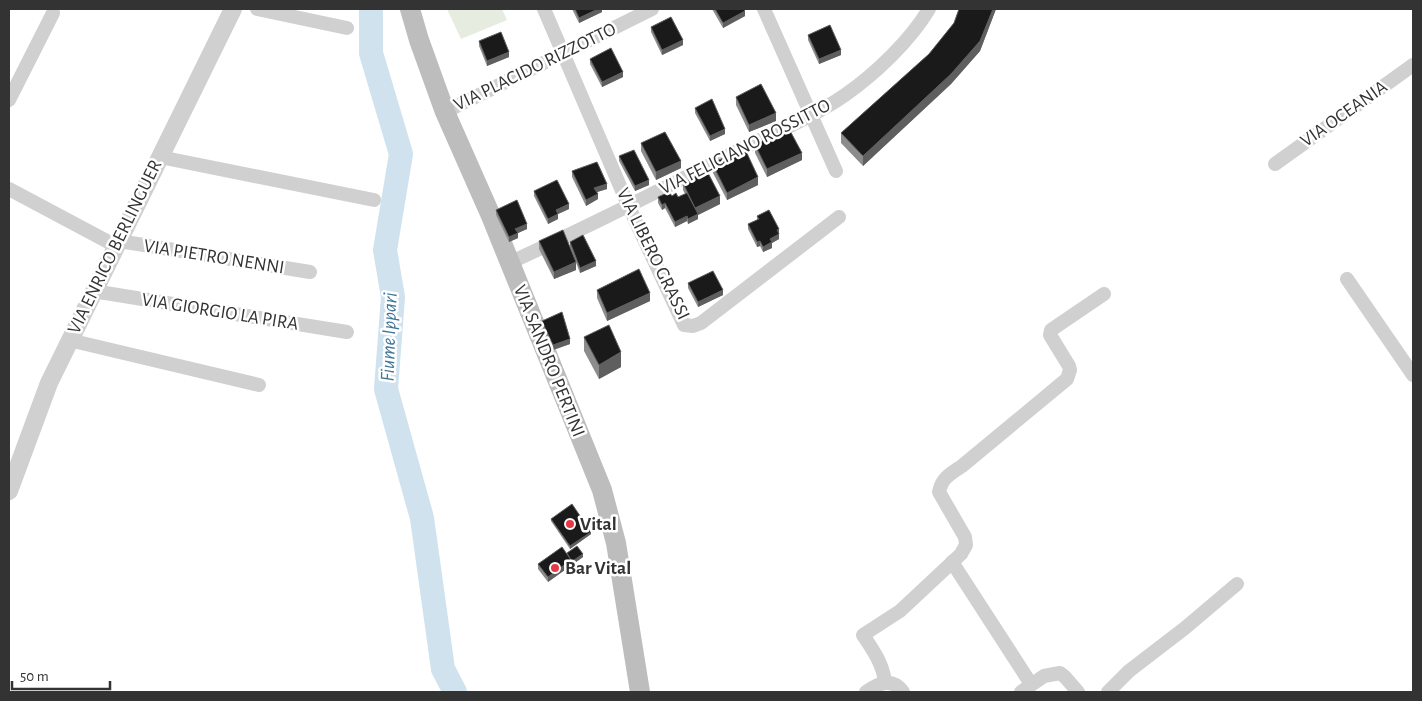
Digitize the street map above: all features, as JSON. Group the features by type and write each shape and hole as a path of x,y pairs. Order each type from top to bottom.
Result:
{"main road":[{"path":"398,9 419,40"},
{"path":"410,9 419,40"},
{"name":"VIA SANDRO PERTINI","path":"419,40 445,112 491,216 602,490 616,543 640,692"}],"street":[{"name":"VIA ENRICO BERLINGUER","path":"9,490 49,383 69,340 233,9"},
{"path":"257,9 347,28"},
{"name":"VIA LIBERO GRASSI","path":"544,9 629,207 684,325 693,326 701,323 839,217"},
{"name":"VIA PLACIDO RIZZOTTO","path":"445,112 652,9"},
{"path":"764,9 836,171"},
{"name":"VIA FELICIANO ROSSITTO","path":"509,263 629,207 811,114 844,95 884,63 916,28 929,9"},
{"path":"9,100 53,13"},
{"name":"VIA OCEANIA","path":"1274,164 1413,65"},
{"path":"160,157 374,200"},
{"name":"VIA PIETRO NENNI","path":"9,189 117,244 310,272"},
{"path":"1347,279 1413,375"},
{"name":"VIA GIORGIO LA PIRA","path":"93,291 347,332"},
{"path":"885,682 884,672 879,661 863,635 900,611 961,554 966,545 965,538 939,492 941,484 945,478 1067,379 1070,370 1069,366 1050,335 1052,330 1104,294"},
{"path":"69,340 259,385"},
{"path":"952,562 1026,688 1044,676 1060,673 1078,692"},
{"path":"1108,692 1129,672 1237,584"},
{"path":"866,692 876,685 885,682 894,684 903,692"}],"shaded area":[{"path":"447,9 502,9 507,20 461,39"}],"building":[{"path":"575,9 598,9 579,18"},
{"path":"715,9 743,9 745,11 723,23"},
{"path":"959,9 993,9 980,41 951,74 863,156 841,133 929,54 954,23"},
{"path":"671,17 683,40 662,50 651,27"},
{"path":"830,25 841,50 819,59 808,35"},
{"path":"501,32 509,52 487,61 479,41"},
{"path":"611,48 623,72 602,82 590,59"},
{"path":"761,84 776,113 749,125 736,97"},
{"path":"712,99 725,129 710,136 695,108"},
{"path":"788,127 802,153 767,169 755,145"},
{"path":"665,132 681,161 656,172 641,143"},
{"path":"745,149 758,177 727,193 712,163"},
{"path":"634,150 649,180 635,186 619,156"},
{"path":"597,162 607,184 594,188 598,194 586,200 572,171"},
{"path":"707,171 720,196 695,208 683,183"},
{"path":"557,180 569,204 556,210 558,214 548,219 534,191"},
{"path":"669,192 672,196 676,193 678,197 687,193 698,214 688,219 687,216 675,222 665,203 662,205 658,197"},
{"path":"517,200 527,224 515,229 518,233 509,237 496,210"},
{"path":"769,210 779,229 777,230 779,234 770,239 772,242 763,247 760,241 757,242 748,224 759,219 757,216"},
{"path":"563,230 576,262 554,272 539,241"},
{"path":"583,235 596,261 580,268 570,242"},
{"path":"639,269 650,293 607,313 597,290"},
{"path":"713,271 723,290 698,302 688,283"},
{"path":"562,312 570,339 553,345 542,321"},
{"path":"609,325 621,352 599,365 584,337"},
{"path":"572,504 591,532 570,546 551,519"},
{"path":"577,546 583,554 571,562 567,553"},
{"path":"562,547 571,560 548,577 538,564"}],"waterway":[{"name":"Fiume Ippari","path":"371,9 371,53 401,154 385,250 393,297 386,389 422,518 443,669 455,692"}],"place":[{"name":"Vital","path":"570,524"},
{"name":"Bar Vital","path":"555,568"}]}
